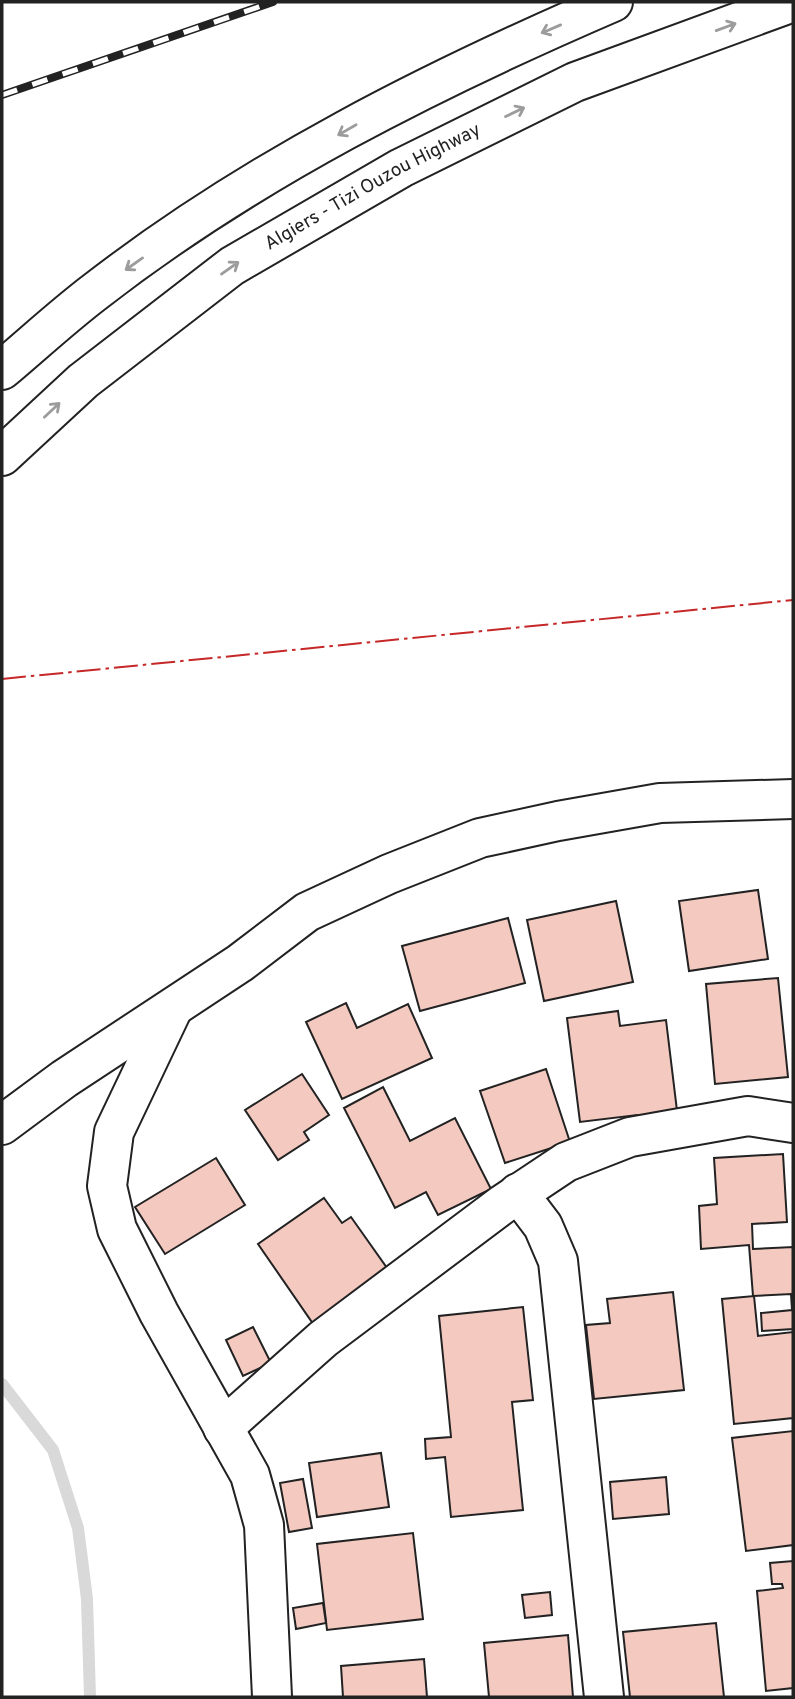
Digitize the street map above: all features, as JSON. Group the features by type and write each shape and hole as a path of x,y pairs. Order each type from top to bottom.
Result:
{"main road":[{"path":"2,370 96,290 228,200 364,120 505,48 613,2"},
{"name":"Algiers - Tizi Ouzou Highway","path":"2,456 83,381 232,266 401,168 575,82 793,2"},
{"path":"2,1125 64,1079 173,1008 307,912 389,874 480,838 660,803 793,799"},
{"path":"173,1008 114,1132 107,1186 117,1229 250,1475 264,1525 272,1697"},
{"path":"223,1428 323,1339 518,1193 566,1162 630,1137 748,1116 793,1123"},
{"path":"518,1193 543,1226 558,1261 604,1697"}],"building":[{"path":"758,890 768,959 689,971 679,901"},
{"path":"616,901 633,982 544,1001 527,920"},
{"path":"508,918 525,983 420,1011 402,946"},
{"path":"778,978 788,1077 715,1084 706,984"},
{"path":"346,1003 357,1028 408,1004 432,1058 342,1099 306,1022"},
{"path":"618,1011 620,1026 666,1020 678,1119 639,1124 637,1115 580,1122 567,1018"},
{"path":"546,1069 570,1142 505,1163 480,1091"},
{"path":"302,1074 329,1115 304,1132 309,1140 278,1160 245,1110"},
{"path":"383,1087 410,1141 455,1118 491,1189 438,1215 426,1192 395,1208 344,1108"},
{"path":"783,1154 787,1222 752,1224 753,1249 793,1247 793,1329 762,1331 761,1313 792,1310 791,1294 753,1296 749,1245 701,1249 699,1206 717,1204 714,1158"},
{"path":"216,1158 245,1205 165,1254 135,1207"},
{"path":"324,1198 342,1223 351,1217 392,1275 316,1328 258,1244"},
{"path":"673,1292 684,1390 594,1399 586,1325 610,1323 607,1299"},
{"path":"754,1296 758,1336 793,1332 793,1418 734,1424 722,1299"},
{"path":"523,1307 533,1400 512,1402 523,1510 451,1517 445,1457 426,1459 425,1439 451,1437 439,1316"},
{"path":"253,1327 271,1363 243,1376 226,1340"},
{"path":"793,1431 793,1545 746,1551 732,1438"},
{"path":"381,1453 389,1507 317,1517 309,1463"},
{"path":"666,1477 669,1514 613,1519 610,1482"},
{"path":"303,1479 312,1528 289,1532 280,1483"},
{"path":"413,1533 423,1619 327,1630 317,1544"},
{"path":"793,1561 793,1688 766,1691 757,1591 783,1588 782,1584 772,1584 770,1563"},
{"path":"550,1592 552,1615 525,1618 522,1595"},
{"path":"323,1603 326,1623 296,1629 293,1608"},
{"path":"716,1623 724,1697 630,1697 623,1632"},
{"path":"568,1635 573,1697 489,1697 484,1643"},
{"path":"424,1659 427,1697 343,1697 341,1666"}],"waterway":[{"path":"2,1384 53,1450 78,1528 87,1599 90,1697"}],"railway":[{"path":"2,95 273,2"}],"power":[{"path":"2,679 793,600"}]}
